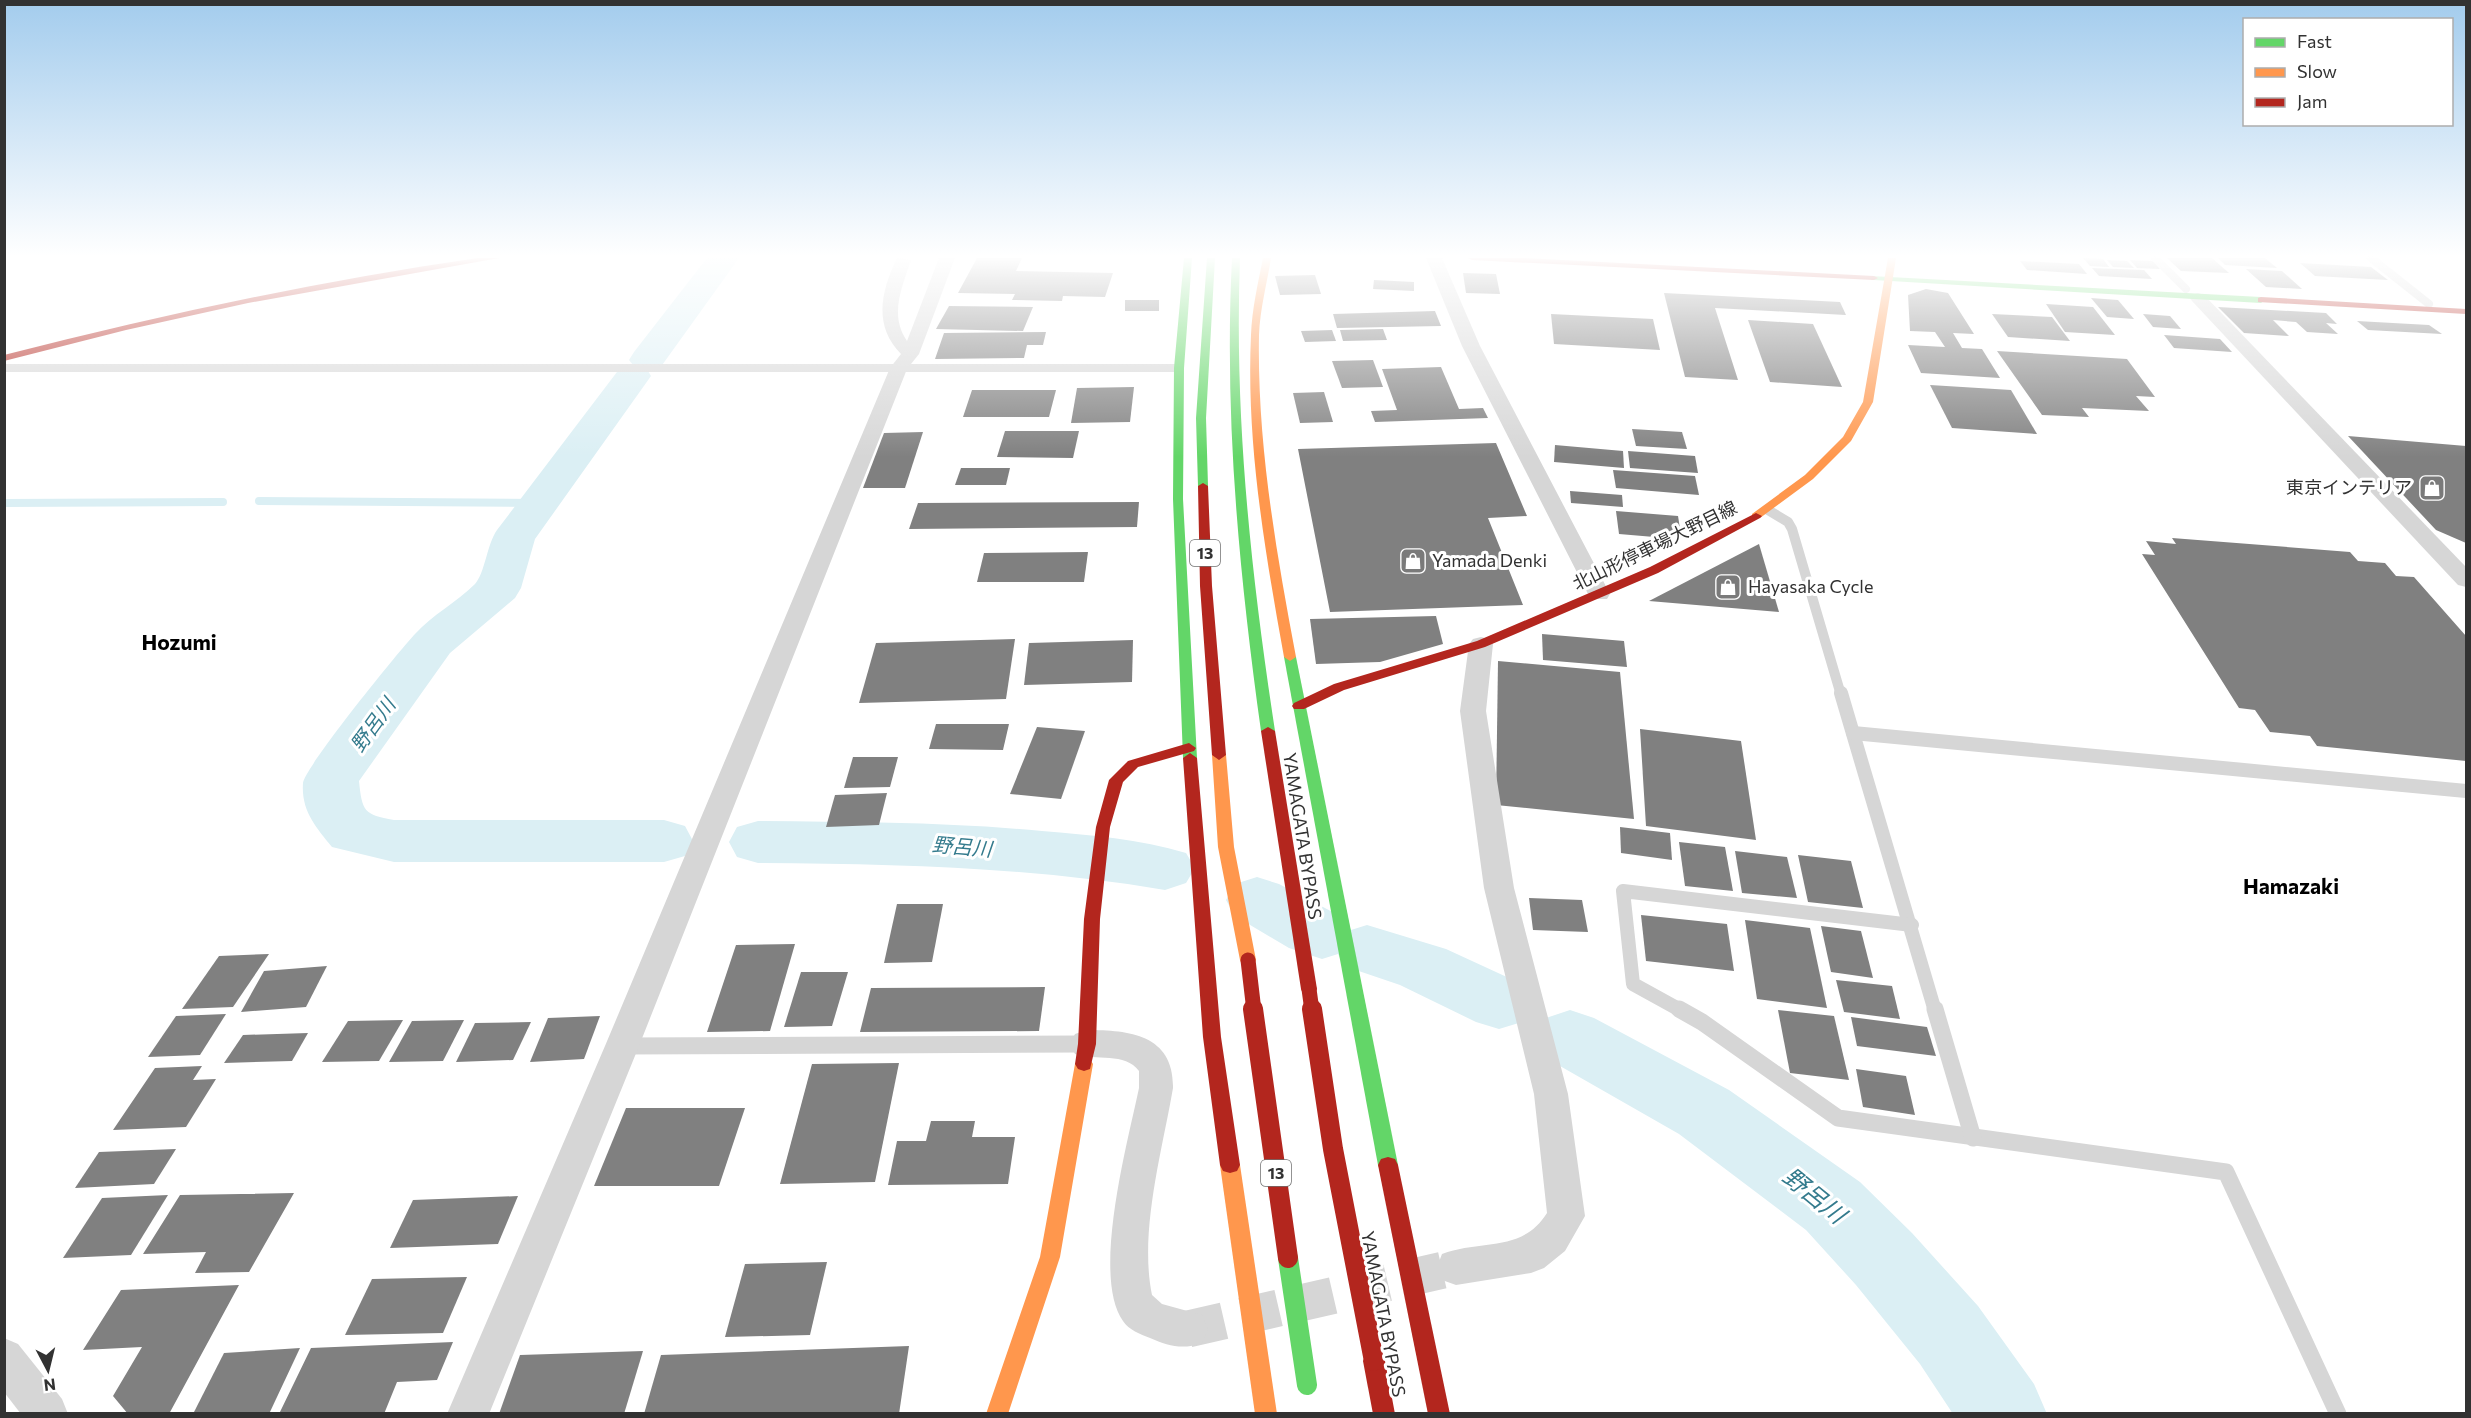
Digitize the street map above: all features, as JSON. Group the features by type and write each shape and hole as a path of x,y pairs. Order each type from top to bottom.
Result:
{"main road":[{"path":"4,358 135,324"},
{"path":"1183,324 1179,368 1178,499 1189,748 1212,1037 1266,1413"},
{"name":"13","path":"1207,324 1201,418 1206,586 1226,847 1248,960 1260,1071 1310,1404"},
{"name":"YAMAGATA BYPASS","path":"1233,324 1236,464 1262,702 1333,1149 1384,1413"},
{"path":"1256,324 1259,427 1274,575 1381,1132 1439,1413"},
{"name":"北山形停車場大野目線","path":"1299,706 1339,687 1481,644 1654,570 1768,510 1809,477 1847,439 1868,402 1881,324"},
{"path":"997,1413 1050,1257 1087,1044 1092,919 1103,826 1116,780 1133,764 1189,748"}],"street":[{"path":"891,324 904,361"},
{"path":"468,1413 919,324"},
{"path":"1462,324 1599,594"},
{"path":"2221,324 2466,579"},
{"path":"1456,1267 1531,1255 1552,1239 1566,1216 1551,1094 1498,877 1473,711 1481,644"},
{"path":"1087,1044 1119,1044 1147,1055 1156,1068 1156,1088 1132,1235 1130,1274 1133,1302 1148,1318 1188,1329"},
{"path":"4,1358 47,1413"}],"lane":[{"path":"4,368 904,361 1179,368"},
{"path":"1768,510 1788,522 1792,530 1912,925 1973,1138"},
{"path":"1853,733 2466,791"},
{"path":"1912,925 1623,891 1633,984 1702,1022 1838,1118 2226,1172 2338,1413"},
{"path":"622,1046 1087,1044"}],"building":[{"path":"939,324 1026,324 1023,331 936,329"},
{"path":"1336,324 1440,324 1441,326 1337,328"},
{"path":"1552,324 1654,324 1660,350 1554,344"},
{"path":"1672,324 1720,324 1738,380 1685,377"},
{"path":"1749,324 1813,324 1842,387 1770,382"},
{"path":"1910,324 1968,324 1974,334 1953,333 1962,348 1982,349 2000,378 1921,373 1908,345 1945,347 1935,332 1910,331"},
{"path":"1999,324 2057,324 2070,341 2008,337"},
{"path":"2060,324 2106,324 2115,335 2065,332"},
{"path":"2151,324 2177,324 2181,329 2153,327"},
{"path":"2235,324 2277,324 2289,336 2244,333"},
{"path":"2298,324 2327,324 2338,334 2307,332"},
{"path":"2361,324 2429,325 2442,334 2368,330"},
{"path":"1383,329 1387,340 1343,341 1340,330"},
{"path":"1332,330 1336,341 1305,342 1301,331"},
{"path":"1046,332 1043,345 1027,345 1024,358 935,359 944,333"},
{"path":"2164,335 2220,339 2232,352 2174,348"},
{"path":"1997,351 2127,359 2155,397 2136,396 2149,411 2082,408 2089,417 2042,415"},
{"path":"1373,360 1383,387 1342,388 1332,361"},
{"path":"1441,367 1459,409 1483,408 1488,418 1375,422 1371,411 1397,410 1382,369"},
{"path":"1930,385 2011,390 2037,434 1952,428"},
{"path":"1134,387 1130,422 1071,423 1077,388"},
{"path":"972,390 1056,390 1049,417 963,417"},
{"path":"1324,392 1333,422 1300,423 1293,393"},
{"path":"1632,429 1682,432 1687,449 1636,446"},
{"path":"1005,431 1079,431 1073,458 997,457"},
{"path":"923,432 905,488 863,488 884,433"},
{"name":"東京インテリア","path":"2348,436 2466,446 2466,543 2436,530"},
{"name":"Yamada Denki","path":"1496,443 1527,516 1488,518 1523,605 1330,612 1298,449"},
{"path":"1555,445 1623,451 1624,468 1554,462"},
{"path":"1628,451 1695,456 1698,473 1630,468"},
{"path":"961,468 1010,468 1006,485 955,485"},
{"path":"1613,470 1695,476 1699,495 1616,488"},
{"path":"1570,491 1622,495 1623,507 1571,503"},
{"path":"1139,502 1137,527 909,529 918,503"},
{"path":"1616,511 1678,516 1681,535 1666,538 1619,534"},
{"path":"2172,538 2350,552 2358,561 2385,563 2396,576 2414,577 2466,636 2466,761 2317,746 2310,736 2270,732 2255,710 2239,708 2142,554 2155,555 2146,541 2176,544"},
{"path":"1759,544 1779,612 1649,601"},
{"path":"1088,552 1084,582 977,582 984,553"},
{"path":"1436,616 1443,644 1380,662 1316,664 1310,619"},
{"path":"1542,634 1624,641 1627,667 1543,660"},
{"path":"1015,639 1006,699 859,703 876,643"},
{"path":"1133,640 1132,682 1024,685 1029,643"},
{"path":"1498,661 1620,672 1634,819 1496,805"},
{"path":"936,724 1009,724 1003,750 929,749"},
{"path":"1037,727 1085,731 1061,799 1010,794"},
{"path":"1640,729 1741,741 1756,840 1646,826"},
{"path":"853,757 898,757 890,787 844,788"},
{"path":"887,793 879,825 826,827 835,795"},
{"path":"1620,827 1670,833 1672,860 1621,853"},
{"path":"1679,842 1725,847 1733,891 1685,886"},
{"path":"1735,851 1787,857 1797,898 1742,893"},
{"path":"1798,855 1851,861 1863,908 1808,902"},
{"path":"1529,898 1582,900 1588,932 1533,930"},
{"path":"897,904 943,904 932,962 884,963"},
{"path":"1641,915 1727,924 1734,971 1646,961"},
{"path":"1745,920 1810,928 1827,1008 1757,999"},
{"path":"1821,926 1861,931 1873,978 1831,972"},
{"path":"795,944 770,1031 707,1032 736,945"},
{"path":"269,954 233,1007 182,1009 219,956"},
{"path":"327,966 306,1007 241,1012 264,971"},
{"path":"801,972 848,972 832,1026 784,1027"},
{"path":"1836,980 1892,986 1900,1019 1844,1012"},
{"path":"1045,987 1039,1031 860,1032 871,988"},
{"path":"1778,1010 1834,1016 1849,1080 1790,1073"},
{"path":"226,1014 200,1055 148,1057 176,1016"},
{"path":"600,1016 584,1059 530,1062 548,1018"},
{"path":"1851,1017 1927,1027 1936,1056 1857,1046"},
{"path":"403,1020 379,1061 322,1062 348,1021"},
{"path":"464,1020 443,1061 389,1062 412,1021"},
{"path":"531,1022 513,1060 456,1062 475,1023"},
{"path":"308,1033 292,1061 224,1063 243,1035"},
{"path":"899,1063 875,1182 780,1184 812,1064"},
{"path":"202,1066 193,1080 216,1079 186,1127 113,1130 155,1068"},
{"path":"1856,1069 1906,1076 1915,1115 1863,1107"},
{"path":"626,1108 745,1108 719,1186 594,1186"},
{"path":"931,1121 975,1121 972,1137 1015,1137 1008,1184 888,1185 897,1141 926,1141"},
{"path":"176,1149 154,1184 75,1188 99,1152"},
{"path":"294,1193 249,1272 195,1273 206,1252 143,1254 180,1195"},
{"path":"168,1195 131,1255 63,1258 102,1198"},
{"path":"518,1196 498,1244 390,1248 413,1200"},
{"path":"827,1262 810,1335 725,1337 745,1264"},
{"path":"467,1277 443,1333 345,1335 372,1279"},
{"path":"239,1285 169,1414 128,1414 113,1396 142,1347 83,1350 121,1290"},
{"path":"453,1342 437,1380 397,1382 384,1414 279,1414 311,1348"},
{"path":"909,1346 899,1414 644,1414 661,1355"},
{"path":"300,1348 269,1414 193,1414 224,1353"},
{"path":"643,1351 624,1414 499,1414 520,1355"}],"waterway":[{"name":"野呂川","path":"647,360 674,324"},
{"name":"野呂川","path":"633,376 513,539 498,588 433,643 351,750 331,781 333,809 353,833 394,841 664,841"},
{"path":"259,501 540,503"},
{"path":"4,503 223,502"},
{"name":"野呂川","path":"758,842 911,844 1013,849 1165,868"},
{"name":"野呂川","path":"1257,900 1322,935"},
{"name":"野呂川","path":"1367,949 1423,967 1499,1003"},
{"name":"野呂川","path":"1570,1038 1704,1112 1833,1206 1884,1259 1949,1335 2004,1414"}],"tunnel":[{"path":"1188,1329 1456,1267"}],"traffic: fast":[{"path":"1183,324 1179,368 1178,499 1190,758"},
{"path":"1203,486 1201,418 1207,324"},
{"path":"1233,324 1235,436 1239,495 1268,731"},
{"path":"1290,657 1388,1165"},
{"path":"1288,1258 1307,1385"}],"traffic: slow":[{"path":"1256,324 1255,375 1264,497 1290,657"},
{"path":"1756,516 1809,477 1847,439 1868,402 1881,324"},
{"path":"1219,755 1226,847 1248,960"},
{"path":"997,1414 1050,1257 1084,1064"},
{"path":"1230,1165 1266,1414"}],"traffic: jam":[{"path":"4,358 139,324"},
{"path":"1203,486 1206,586 1219,755"},
{"path":"1299,706 1339,687 1481,644 1654,570 1756,516"},
{"path":"1268,731 1309,989"},
{"path":"1084,1064 1087,1044 1092,919 1103,827 1116,780 1133,764 1189,748"},
{"path":"1190,758 1212,1037 1230,1165"},
{"path":"1248,960 1260,1071 1288,1258"},
{"path":"1309,989 1333,1149 1374,1361"},
{"path":"1388,1165 1439,1414"},
{"path":"1374,1361 1384,1414"}],"place":[{"name":"東京インテリア","path":"2432,488"},
{"name":"Yamada Denki","path":"1413,561"},
{"name":"Hayasaka Cycle","path":"1728,587"}],"district":[{"name":"Hozumi","path":"179,643"},
{"name":"Hamazaki","path":"2291,887"}]}
